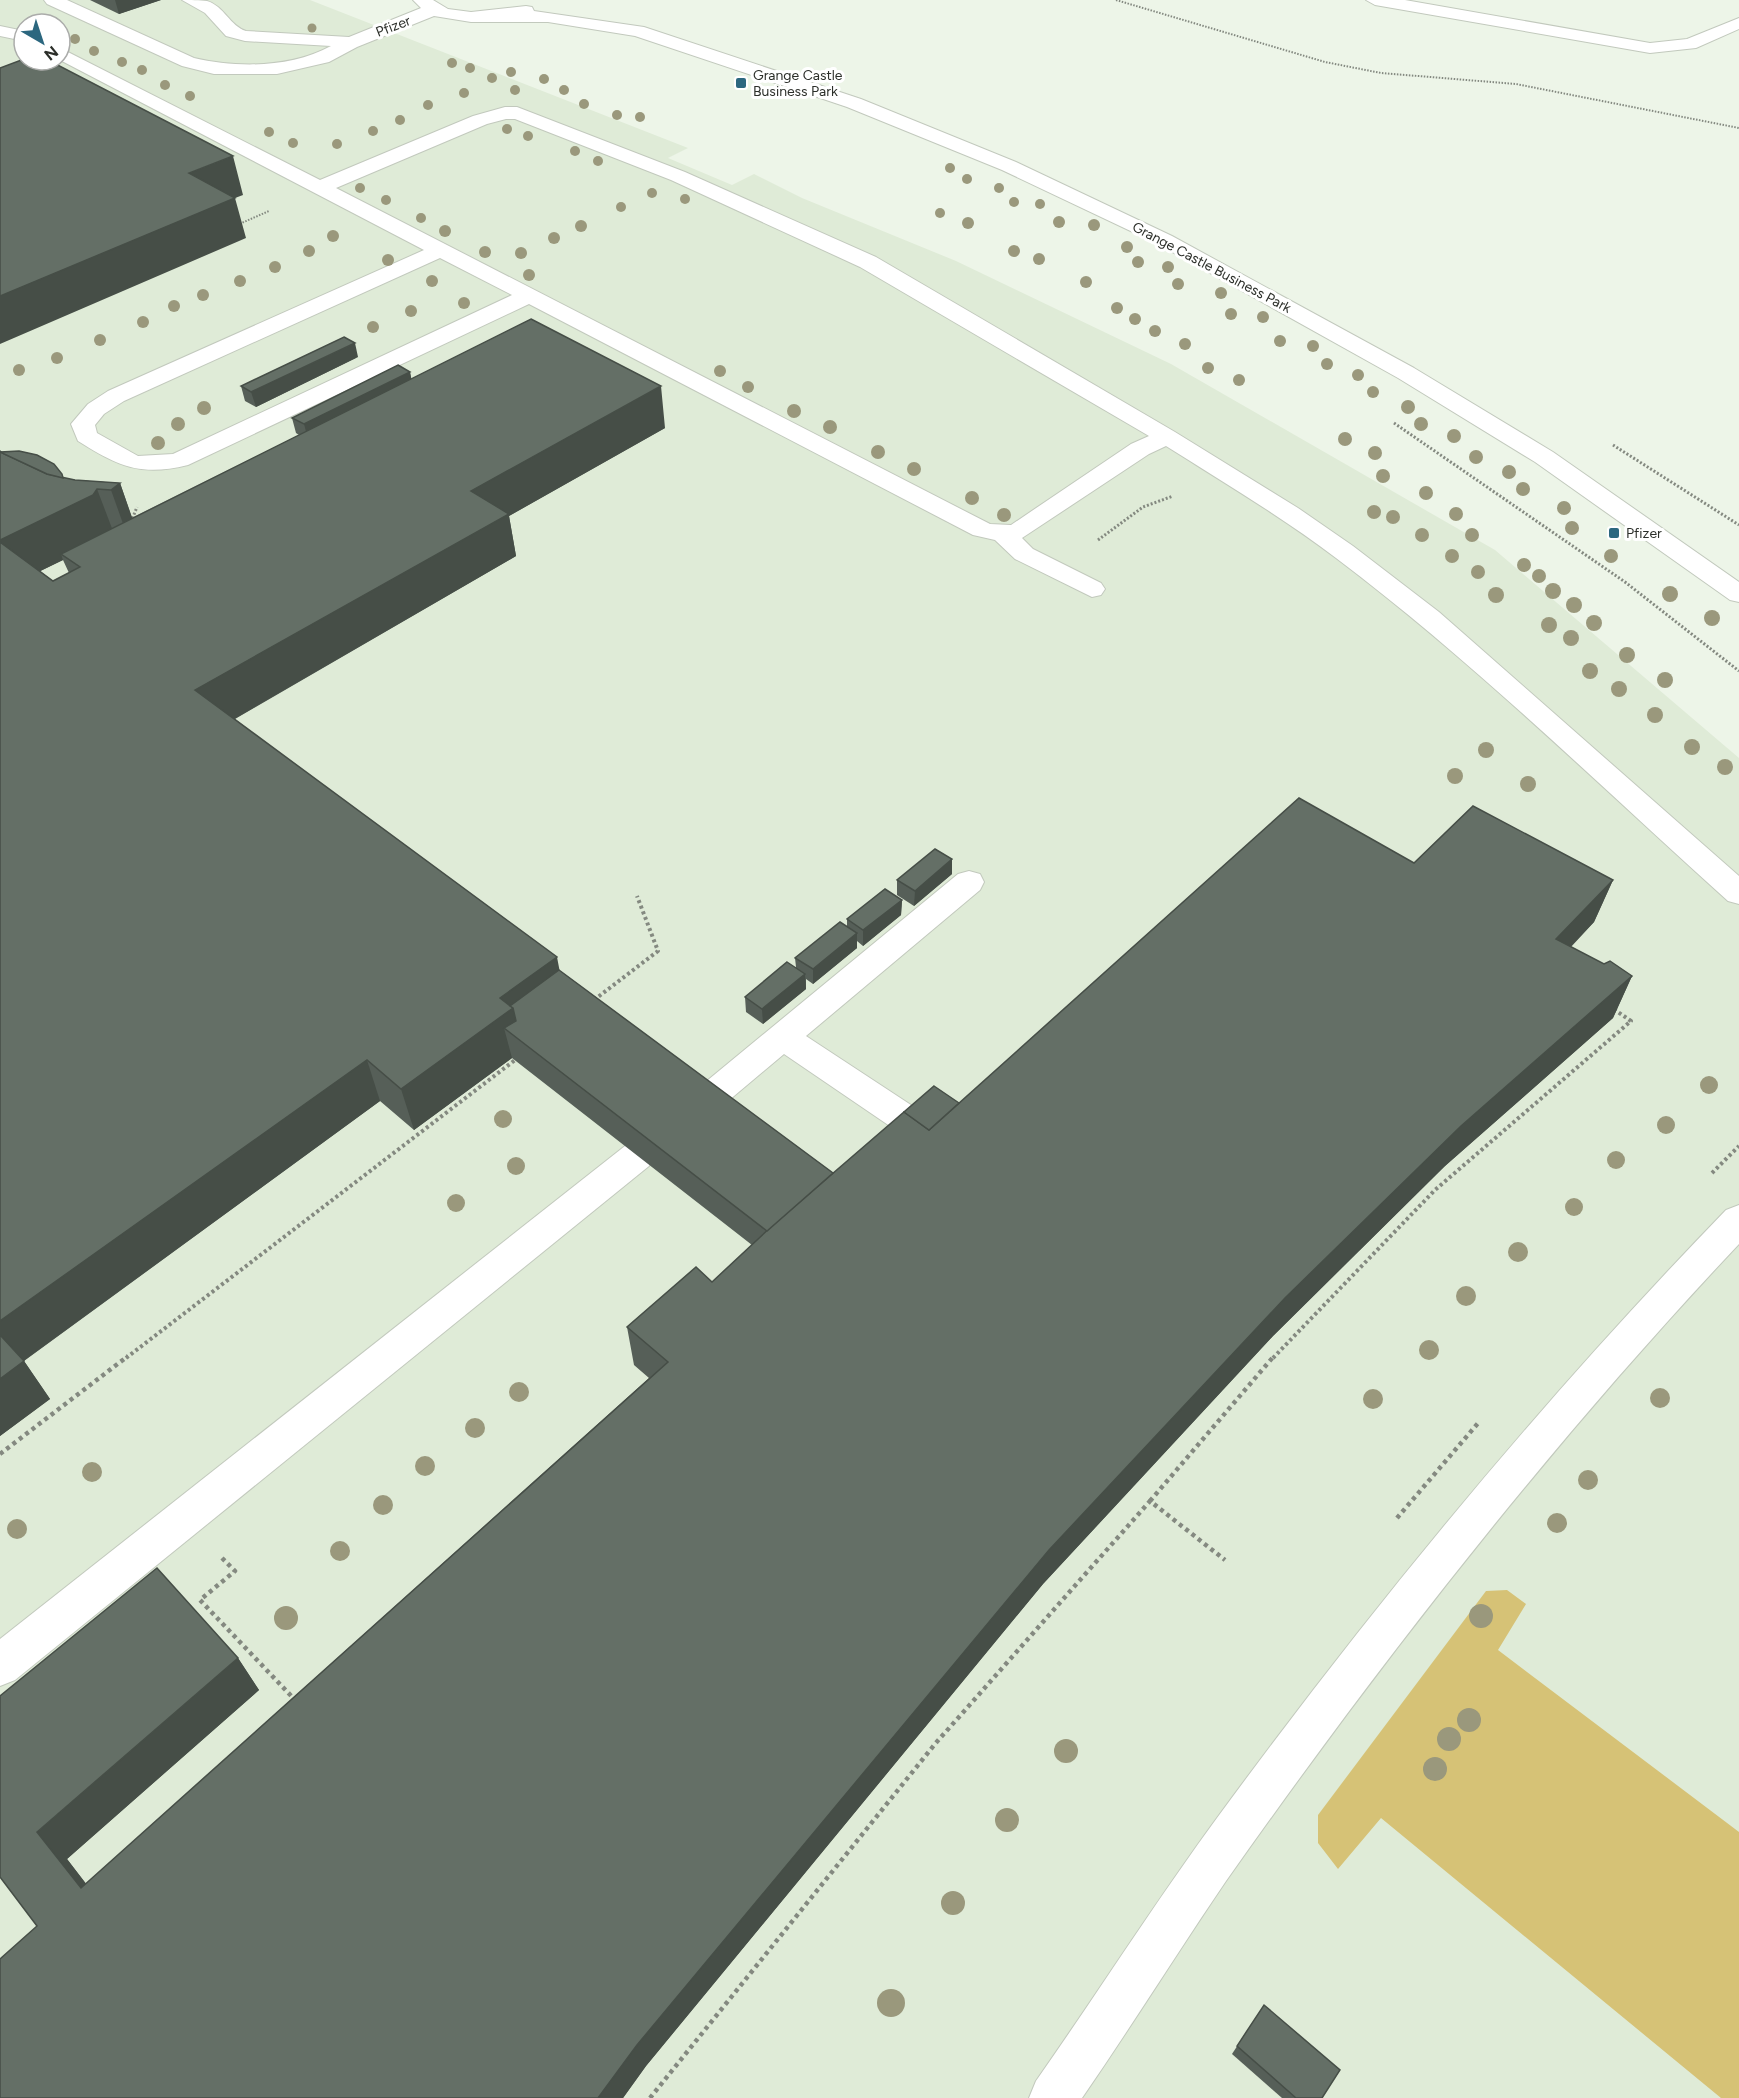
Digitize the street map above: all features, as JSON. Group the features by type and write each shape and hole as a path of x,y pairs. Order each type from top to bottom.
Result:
{"street":[{"name":"Pfizer","path":"53,0 188,62 214,68 277,68 323,58 429,5"},
{"path":"191,0 211,9 232,32 245,36 351,43"},
{"path":"429,5 465,17 506,16 528,11 550,0"},
{"path":"1375,0 1650,48 1690,44 1739,23"},
{"name":"Grange Castle Business Park","path":"591,6 638,31 854,103 1009,166 1165,240 1406,373 1544,457 1739,594"},
{"name":"Grange Castle Business Park","path":"506,16 548,17 638,31"},
{"path":"72,65 320,188 982,530 1003,534 1017,532 1140,449 1167,437"},
{"path":"320,188 480,120 505,113 517,113 678,176 868,262 1167,437 1344,551 1430,618 1739,893"},
{"path":"439,251 116,396 96,409 83,424 86,436 132,463 156,465 179,460 528,296"},
{"path":"1003,534 1024,554 1092,589"},
{"path":"703,1103 969,882"},
{"path":"782,1036 937,1140"},
{"path":"0,1665 637,1156"},
{"path":"1053,2098 1113,2013 1231,1836 1452,1546 1571,1400 1667,1293 1739,1220"}],"path":[{"path":"1116,0 1281,51 1325,62 1382,73 1516,84 1739,128"},
{"path":"1388,419 1625,582 1739,671"},
{"path":"1068,577 1077,555 1148,504 1162,497 1182,495"},
{"path":"129,525 138,506"},
{"path":"592,1001 658,951 637,896"},
{"path":"650,2098 935,1744 1150,1502 1279,1351 1434,1191 1631,1021 1607,1005"},
{"path":"0,1454 526,1052"},
{"path":"1150,1502 1225,1560"},
{"path":"224,1559 235,1571 200,1600 305,1711"}],"shaded area":[{"path":"0,0 310,0 688,148 668,158 732,185 754,174 802,198 956,261 1171,364 1495,550 1739,758 1739,2098 0,2098"},
{"path":"1507,1590 1526,1604 1498,1650 1739,1832 1739,2098 1721,2098 1381,1818 1338,1869 1318,1843 1318,1815 1486,1591"}],"building":[{"path":"12,64 12,72 71,72 233,156 189,173 235,198 0,296 0,68"},
{"path":"531,319 661,386 471,491 509,514 195,690 557,957 500,998 513,1008 401,1089 367,1060 0,1321 0,542 53,581 80,567 61,554"},
{"path":"344,337 355,343 251,392 241,386"},
{"path":"398,365 410,372 304,424 292,418"},
{"path":"0,451 47,474 75,480 120,483 111,490 97,489 93,495 0,540"},
{"path":"19,451 37,455 54,464 63,478 47,474 1,452"},
{"path":"1299,798 1414,863 1473,806 1613,880 1556,939 1604,964 1610,961 1632,976 1461,1126 1285,1298 1049,1550 637,2045 598,2098 0,2098 0,1959 37,1926 0,1877 0,1696 157,1568 238,1658 37,1832 81,1888 668,1362 627,1327 696,1267 712,1282 773,1225 904,1112 929,1130"},
{"path":"935,849 952,859 915,891 897,880"},
{"path":"885,889 902,900 863,930 847,919"},
{"path":"840,922 857,933 813,969 795,958"},
{"path":"787,962 805,974 762,1009 745,997"},
{"path":"559,970 833,1173 767,1231 504,1028 516,1021 513,1008 510,1006"},
{"path":"934,1086 959,1103 929,1130 904,1112"},
{"path":"0,1335 24,1361 0,1379"},
{"path":"1264,2005 1340,2070 1322,2098 1296,2098 1237,2046"}],"place":[{"name":"Grange Castle Business Park","path":"741,83"},
{"name":"Pfizer","path":"1614,533"}]}
